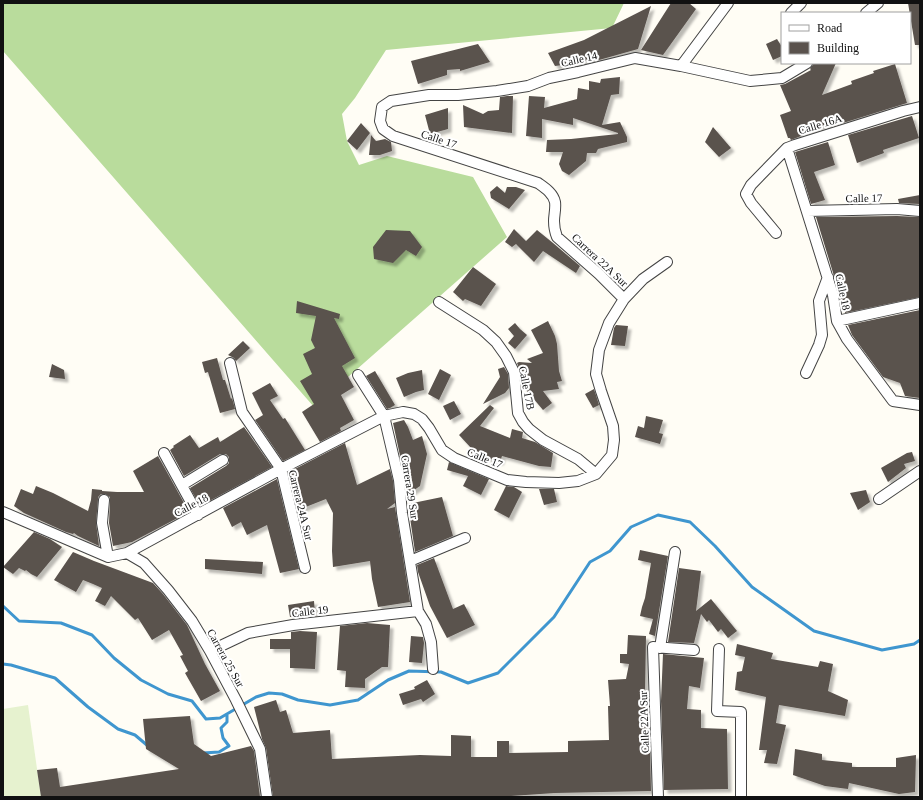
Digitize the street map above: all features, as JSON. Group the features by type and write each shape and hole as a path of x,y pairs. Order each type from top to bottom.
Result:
{"street":[{"path":"681,66 728,3"},
{"path":"792,12 802,3"},
{"path":"867,12 878,3"},
{"name":"Calle 14","path":"382,107 391,101 430,94 458,95 528,86 549,78 635,58 750,81 782,78 805,64"},
{"name":"Calle 17","path":"382,107 380,121 383,129 393,136 538,183 552,196"},
{"name":"Calle 16A","path":"776,233 751,203 746,194 751,185 787,148 895,113 920,107"},
{"name":"Calle 18","path":"787,148 828,277 833,295 837,321 847,339 893,401 920,405"},
{"name":"Carrera 22A Sur","path":"552,196 555,203 554,229 557,237 600,274 624,299 610,323 599,350 596,374 613,426 614,440 612,455 596,474"},
{"name":"Calle 17","path":"808,211 897,209 920,211"},
{"path":"624,299 644,279 667,262"},
{"path":"806,374 820,345 822,335 819,302 828,277"},
{"name":"Calle 17B","path":"439,302 483,330 496,342 506,356 514,372 518,412 523,422 529,429 543,440 578,459 596,474"},
{"path":"837,321 920,302"},
{"name":"Carrera 24A Sur","path":"230,363 242,412 281,469 305,568"},
{"name":"Carrera 29 Sur","path":"358,375 384,416 399,480 402,513 418,611 426,624 431,642 433,669"},
{"name":"Calle 17","path":"384,416 403,412 414,414 422,419 429,428 442,450 454,458 507,480 559,483 578,482 596,474"},
{"name":"Calle 18","path":"108,557 127,553 281,469 384,416"},
{"path":"164,453 198,515"},
{"path":"182,485 223,460"},
{"path":"879,499 920,471"},
{"path":"104,500 102,523 108,557"},
{"path":"3,512 108,557"},
{"path":"410,561 465,538"},
{"name":"Calle 22A Sur","path":"658,797 657,647 675,552"},
{"name":"Carrera 25 Sur","path":"127,553 144,564 168,590 192,621 210,651 260,749 267,797"},
{"name":"Calle 19","path":"210,651 248,634 293,625 418,611"},
{"path":"657,647 694,650"},
{"path":"719,649 717,711 741,712 741,797"}],"green space":[{"path":"3,3 624,3 612,28 386,50 355,98 342,114 347,141 359,165 387,156 473,177 507,237 314,407 3,51"},
{"path":"28,705 41,797 3,797 3,709"}],"building":[{"path":"671,3 689,3 696,9 663,55 641,50"},
{"path":"908,3 920,3 920,45 915,45 911,12 910,12"},
{"path":"651,6 638,49 599,60 555,66 548,53 584,40"},
{"path":"777,39 781,45 781,56 773,60 766,44"},
{"path":"478,44 490,62 460,71 460,69 447,70 447,75 418,84 411,61"},
{"path":"813,64 836,64 822,95 852,84 851,81 874,73 873,71 895,64 907,103 843,123 842,119 799,132 801,136 791,140 788,138 780,115 791,111 780,85 785,84 811,70 810,69"},
{"path":"620,77 619,94 611,95 602,125 620,122 627,137 627,142 598,149 596,153 587,153 586,161 569,175 562,171 559,164 563,152 546,152 547,140 571,139 618,133 573,118 573,125 542,119 542,138 526,136 529,96 545,97 544,108 577,99 578,88 589,90 589,81 600,83 601,79"},
{"path":"513,96 512,133 464,127 463,105 483,114 488,111 499,110 500,97"},
{"path":"448,108 448,129 430,134 425,115"},
{"path":"912,116 919,138 883,150 884,153 857,163 848,135"},
{"path":"361,123 370,133 357,150 347,141"},
{"path":"713,127 731,148 719,157 705,142"},
{"path":"371,135 376,141 385,139 391,142 392,151 380,155 369,155"},
{"path":"828,142 835,165 814,172 825,200 811,204 795,152"},
{"path":"497,186 505,193 507,187 516,187 525,190 509,209 491,198 490,192"},
{"path":"920,195 920,204 899,203 898,199"},
{"path":"816,217 920,217 920,297 845,313 844,306 841,306 834,276"},
{"path":"514,229 526,241 537,230 580,266 576,273 543,251 534,262 516,244 512,247 505,242"},
{"path":"386,230 410,231 422,247 416,256 406,250 393,263 374,259 373,247"},
{"path":"473,267 496,284 481,306 465,299 463,301 453,292"},
{"path":"297,301 340,314 339,319 334,318 355,358 342,366 354,387 341,395 354,420 340,428 341,431 320,442 302,412 314,404 300,381 312,374 303,354 315,348 311,340 316,316 296,313"},
{"path":"920,310 920,398 905,396 900,383 883,377 852,335 848,325"},
{"path":"548,321 557,344 559,371 562,381 557,382 559,389 543,391 552,403 543,410 522,385 517,363 532,363 527,359 543,353 531,330"},
{"path":"515,323 527,335 515,349 508,343 514,336 508,329"},
{"path":"616,325 628,326 625,346 611,345 614,328"},
{"path":"243,341 250,348 236,361 228,355"},
{"path":"217,358 223,380 225,380 235,409 220,413 208,372 205,373 202,362"},
{"path":"52,364 64,370 65,379 49,377"},
{"path":"504,367 508,374 509,388 505,393 483,404 500,377 498,369"},
{"path":"440,369 451,375 439,400 428,394"},
{"path":"422,370 424,390 404,397 396,378 408,373"},
{"path":"375,371 395,405 390,408 387,409 366,376"},
{"path":"270,383 278,396 270,400 283,419 285,418 305,450 283,461 255,420 263,415 252,393"},
{"path":"594,389 599,405 593,408 585,394"},
{"path":"454,401 461,414 450,420 443,406"},
{"path":"490,405 494,408 480,426 510,438 512,429 523,432 522,438 535,442 553,453 551,467 539,466 502,456 500,462 470,453 472,449 459,435"},
{"path":"646,416 663,420 659,433 663,434 660,444 635,437 638,426 644,428"},
{"path":"404,420 413,440 422,436 427,454 420,486 407,495 393,423"},
{"path":"244,427 272,467 200,506 190,488 226,466 229,463 229,457 226,454 220,454 184,476 170,450 174,447 173,446 190,435 199,448 218,437 220,442"},
{"path":"345,443 357,485 390,469 393,481 395,503 387,509 395,507 410,602 378,607 370,561 333,567 333,513 326,499 298,510 289,472"},
{"path":"912,452 915,461 904,464 906,468 888,482 881,468 907,453"},
{"path":"158,456 189,512 132,542 113,546 109,523 110,497 105,494 101,494 98,497 96,523 99,546 74,533 66,532 24,513 14,506 21,489 33,494 36,486 88,511 92,489 117,492 144,492 133,471"},
{"path":"449,462 489,479 481,495 463,486 468,476 447,470"},
{"path":"277,479 299,569 280,573 267,525 247,535 241,522 232,527 223,508"},
{"path":"506,486 514,487 522,492 509,518 494,510"},
{"path":"539,489 554,489 557,502 544,505"},
{"path":"866,490 870,502 858,510 850,493"},
{"path":"442,497 453,536 415,552 408,504"},
{"path":"34,532 50,539 62,547 37,577 26,570 25,571 19,568 13,574 3,567"},
{"path":"640,550 668,556 655,636 649,634 653,619 640,616 645,598 651,563 638,560"},
{"path":"73,552 153,583 187,625 205,664 220,691 201,701 185,673 188,671 180,656 183,655 169,630 152,640 138,618 135,620 111,596 105,606 95,601 102,588 83,580 76,592 54,580"},
{"path":"434,558 453,609 464,604 475,625 447,638 430,606 418,572 417,565"},
{"path":"205,559 263,562 262,574 205,569"},
{"path":"679,568 701,571 696,611 711,599 737,631 728,638 721,629 718,632 709,620 707,622 701,614 694,643 668,642"},
{"path":"314,601 315,613 290,617 288,605"},
{"path":"367,623 390,625 388,667 382,667 365,679 365,688 345,687 346,671 337,670 340,626"},
{"path":"291,632 317,632 315,669 290,668 290,649 270,649 270,639 291,639"},
{"path":"628,635 646,636 645,693 648,753 650,753 651,791 555,793 495,797 273,797 266,748 262,739 254,707 276,700 280,712 286,710 293,733 330,730 332,759 420,755 451,756 451,735 471,736 471,757 497,757 497,741 509,741 509,753 568,752 568,741 609,740 608,706 610,706 608,680 626,679 629,664 620,663 620,654 627,654"},
{"path":"411,636 423,637 424,643 422,663 409,662"},
{"path":"737,644 773,653 771,659 818,667 820,661 833,664 828,691 848,700 845,716 779,705 776,723 786,725 777,764 764,763 767,750 759,750 766,697 735,690 737,672 742,671 745,657 735,655"},
{"path":"663,654 704,658 700,688 689,686 687,709 701,710 701,728 727,729 728,789 664,790 661,701"},
{"path":"427,680 435,694 423,702 421,699 403,705 399,694 415,689 414,687"},
{"path":"190,716 194,744 211,756 251,746 254,751 260,797 41,797 37,770 57,768 60,787 179,769 146,749 143,719"},
{"path":"795,749 822,754 822,760 852,763 852,767 896,767 896,758 916,755 915,792 899,794 849,783 848,789 825,786 793,775"}],"waterway":[{"path":"3,606 19,621 61,623 92,635 114,658 141,680 168,694 192,701 206,719 220,718 256,697 269,693 282,694 298,700 330,705 358,700 388,680 409,671 441,672 468,683 498,673 554,617 590,562 610,551 631,527 658,515 690,522 715,546 752,587 814,631 882,650 914,644 920,640"},
{"path":"3,664 55,678 88,707 118,729 135,735 148,746"},
{"path":"203,753 219,752 229,746 223,738 221,728 227,722 227,715"}]}
